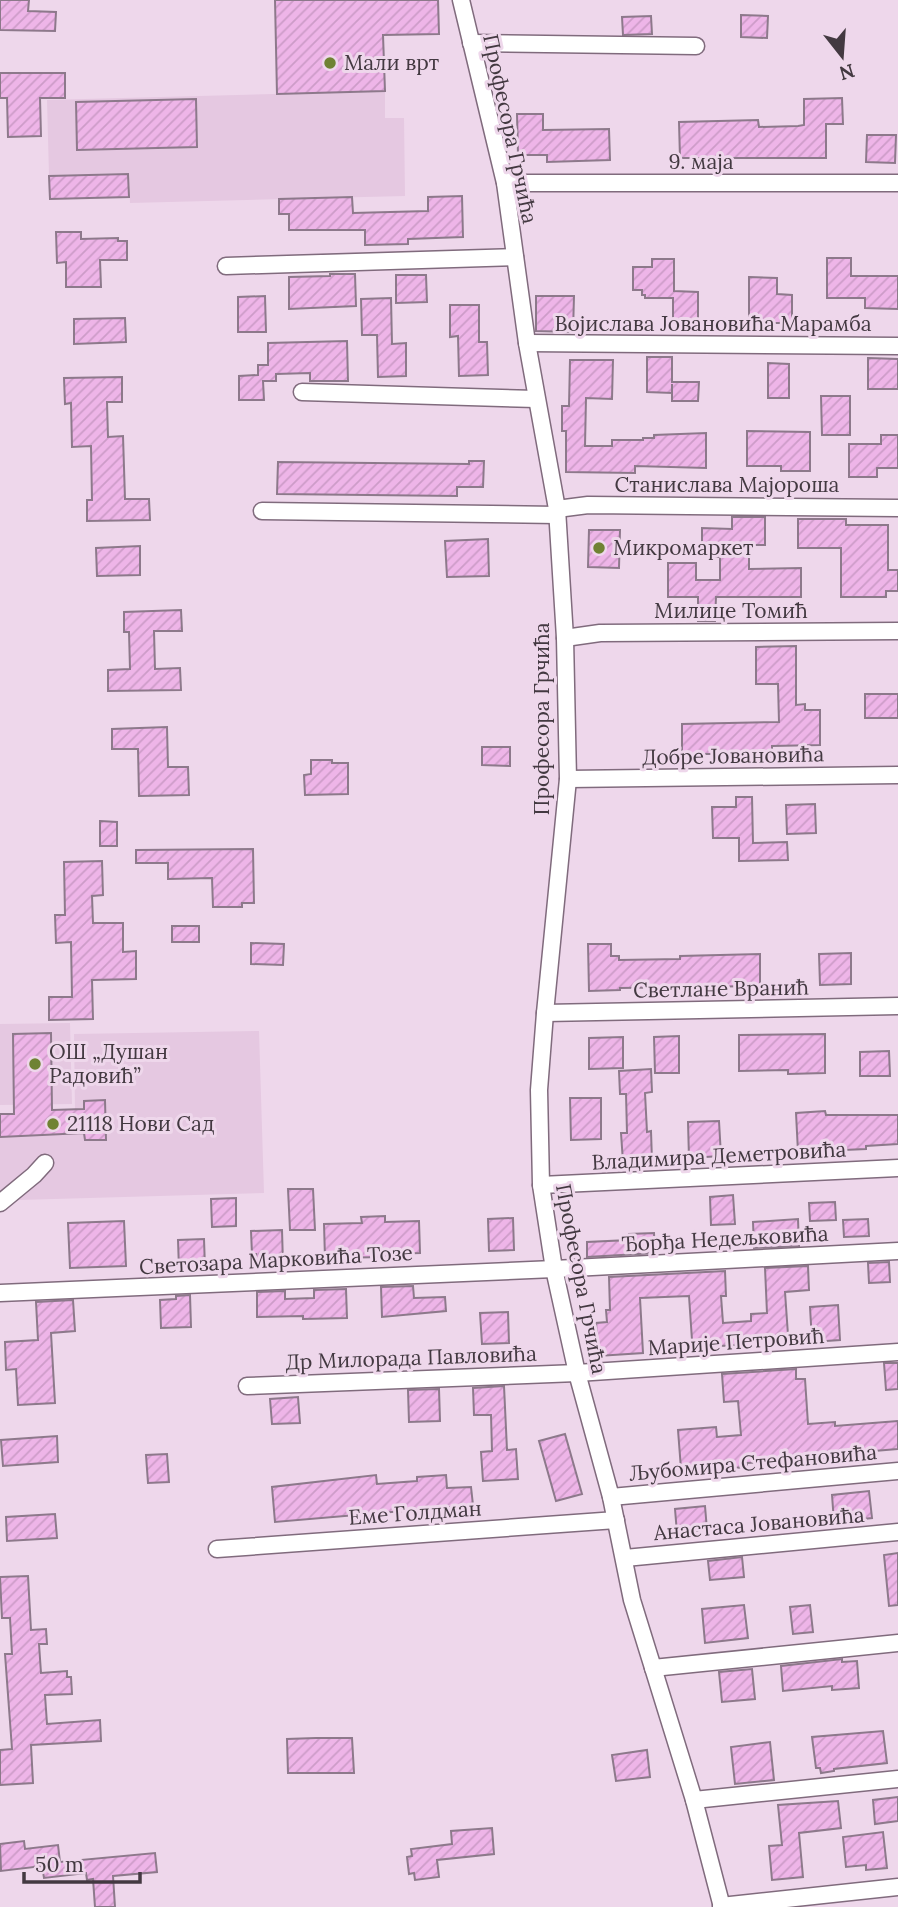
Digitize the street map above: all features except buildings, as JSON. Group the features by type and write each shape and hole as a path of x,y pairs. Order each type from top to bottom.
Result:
{"street":[{"name":"Професора Грчића","path":"461,0 505,183 527,343 557,512 565,638 568,779 539,1090 541,1185 554,1269 576,1373 611,1497 632,1600 694,1800 722,1906"},
{"path":"471,43 696,46"},
{"name":"9. маја","path":"505,183 898,183"},
{"path":"226,266 515,257"},
{"name":"Војислава Јовановића Марамба","path":"527,343 898,346"},
{"path":"302,392 536,398"},
{"name":"Станислава Мајороша","path":"557,512 588,505 898,508"},
{"path":"262,511 557,512"},
{"name":"Милице Томић","path":"565,638 600,633 898,631"},
{"name":"Добре Јовановића","path":"568,779 898,775"},
{"name":"Светлане Вранић","path":"545,1013 898,1006"},
{"path":"0,1203 45,1163"},
{"name":"Владимира Деметровића","path":"541,1185 898,1168"},
{"name":"Ђорђа Недељковића","path":"554,1269 898,1251"},
{"name":"Светозара Марковића Тозе","path":"0,1293 554,1269"},
{"name":"Марије Петровић","path":"576,1373 898,1352"},
{"name":"Др Милорада Павловића","path":"247,1386 576,1373"},
{"name":"Љубомира Стефановића","path":"611,1497 898,1471"},
{"name":"Еме Голдман","path":"217,1549 616,1520"},
{"name":"Анастаса Јовановића","path":"625,1558 898,1532"},
{"path":"653,1668 898,1643"},
{"path":"694,1800 898,1779"},
{"path":"722,1906 898,1886"}],"shaded area":[{"path":"385,91 385,118 404,118 405,196 130,203 129,173 49,175 47,100"},
{"name":"ОШ „Душан Радовић”","path":"70,1023 72,1104 0,1105 0,1024"},
{"path":"259,1031 264,1193 19,1200 0,1208 0,1137 84,1133 85,1140 106,1139 105,1100 85,1101 84,1109 75,1109 74,1034"}],"place":[{"name":"Мали врт","path":"330,63"},
{"name":"Микромаркет","path":"599,548"},
{"name":"ОШ „Душан Радовић”","path":"35,1064"},
{"name":"21118 Нови Сад","path":"53,1124"}]}
